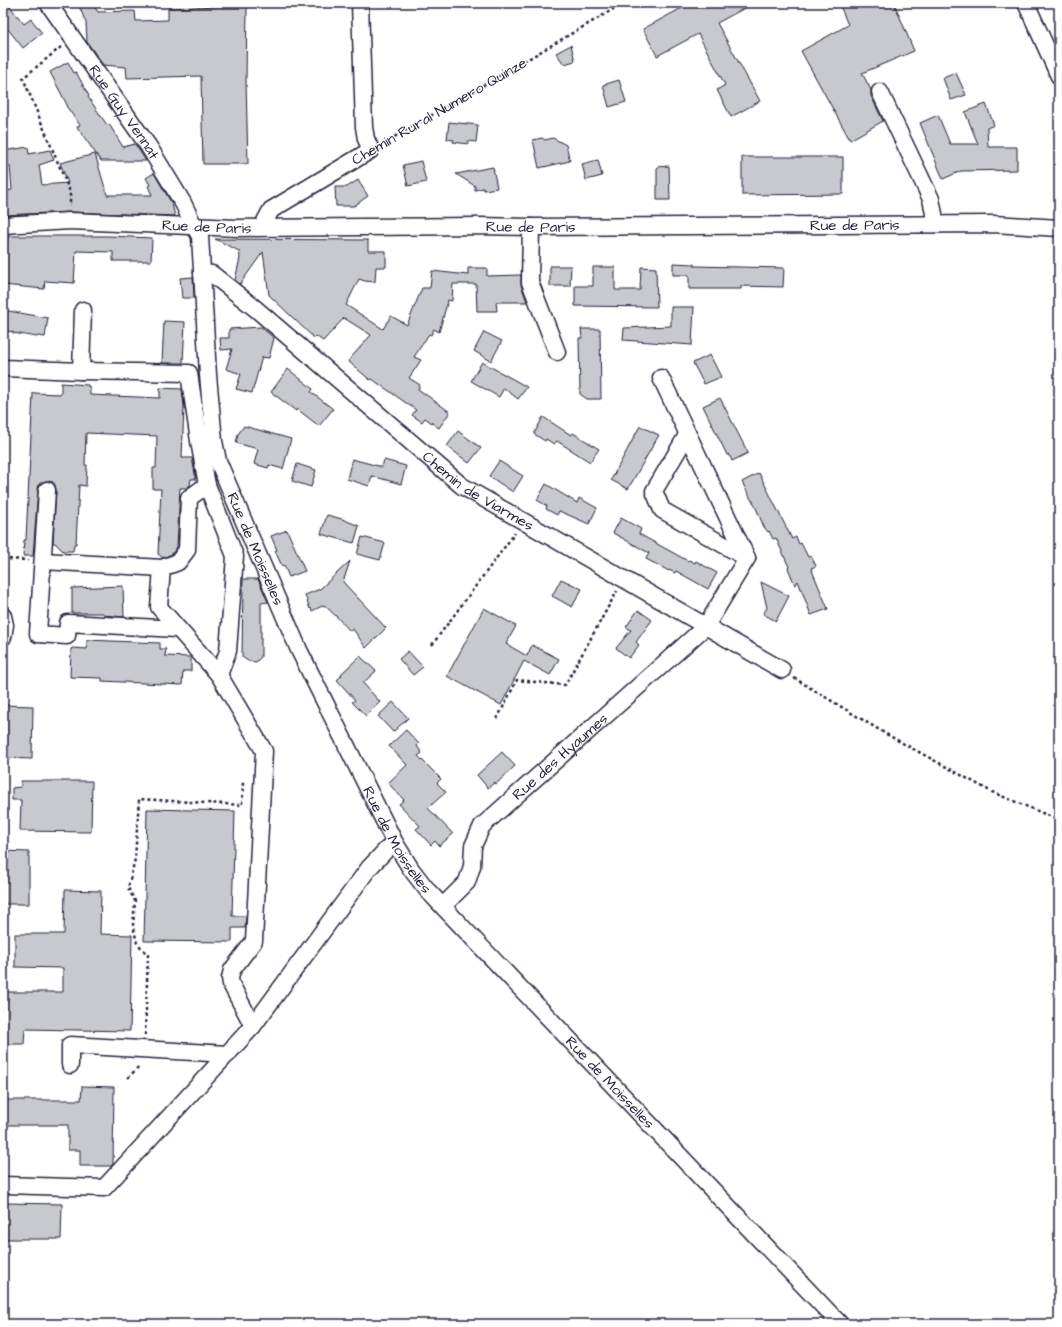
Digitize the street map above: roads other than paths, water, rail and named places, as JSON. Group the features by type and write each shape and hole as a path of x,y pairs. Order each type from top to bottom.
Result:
{"street":[{"name":"Rue Guy Vennat","path":"48,3 149,147 183,203 187,226"},
{"name":"Chemin Rural Numero Quinze","path":"262,227 271,210 371,150 366,139 364,127 360,3"},
{"path":"1026,3 1059,76"},
{"path":"880,92 931,199 936,224"},
{"name":"Rue de Paris","path":"3,225 70,221 237,228 936,224 993,224 1059,228"},
{"name":"Rue de Moisselles","path":"187,226 200,236 208,375 214,441 218,461 299,650 395,843 411,869 428,891 840,1324"},
{"path":"531,227 530,282 557,352"},
{"name":"Chemin de Viarmes","path":"202,273 212,274 256,309 462,486 782,670"},
{"path":"81,371 83,310"},
{"path":"3,368 189,374 207,485 235,556 228,651 219,675"},
{"path":"661,378 747,558"},
{"path":"687,435 654,492 662,510 747,558"},
{"path":"42,561 162,568 178,562 187,550 189,498 207,485"},
{"path":"47,490 38,634 67,636 68,623 177,629"},
{"name":"Rue des Hyaumes","path":"443,906 467,882 472,866 473,846 482,826 706,626 747,558"},
{"path":"162,568 159,608 219,675 264,751 254,941 232,970 230,978 231,984 252,1026"},
{"path":"3,616 5,625 3,637"},
{"path":"3,1185 104,1188 252,1026 369,868 395,843"},
{"path":"70,1065 70,1045 228,1054"}]}
